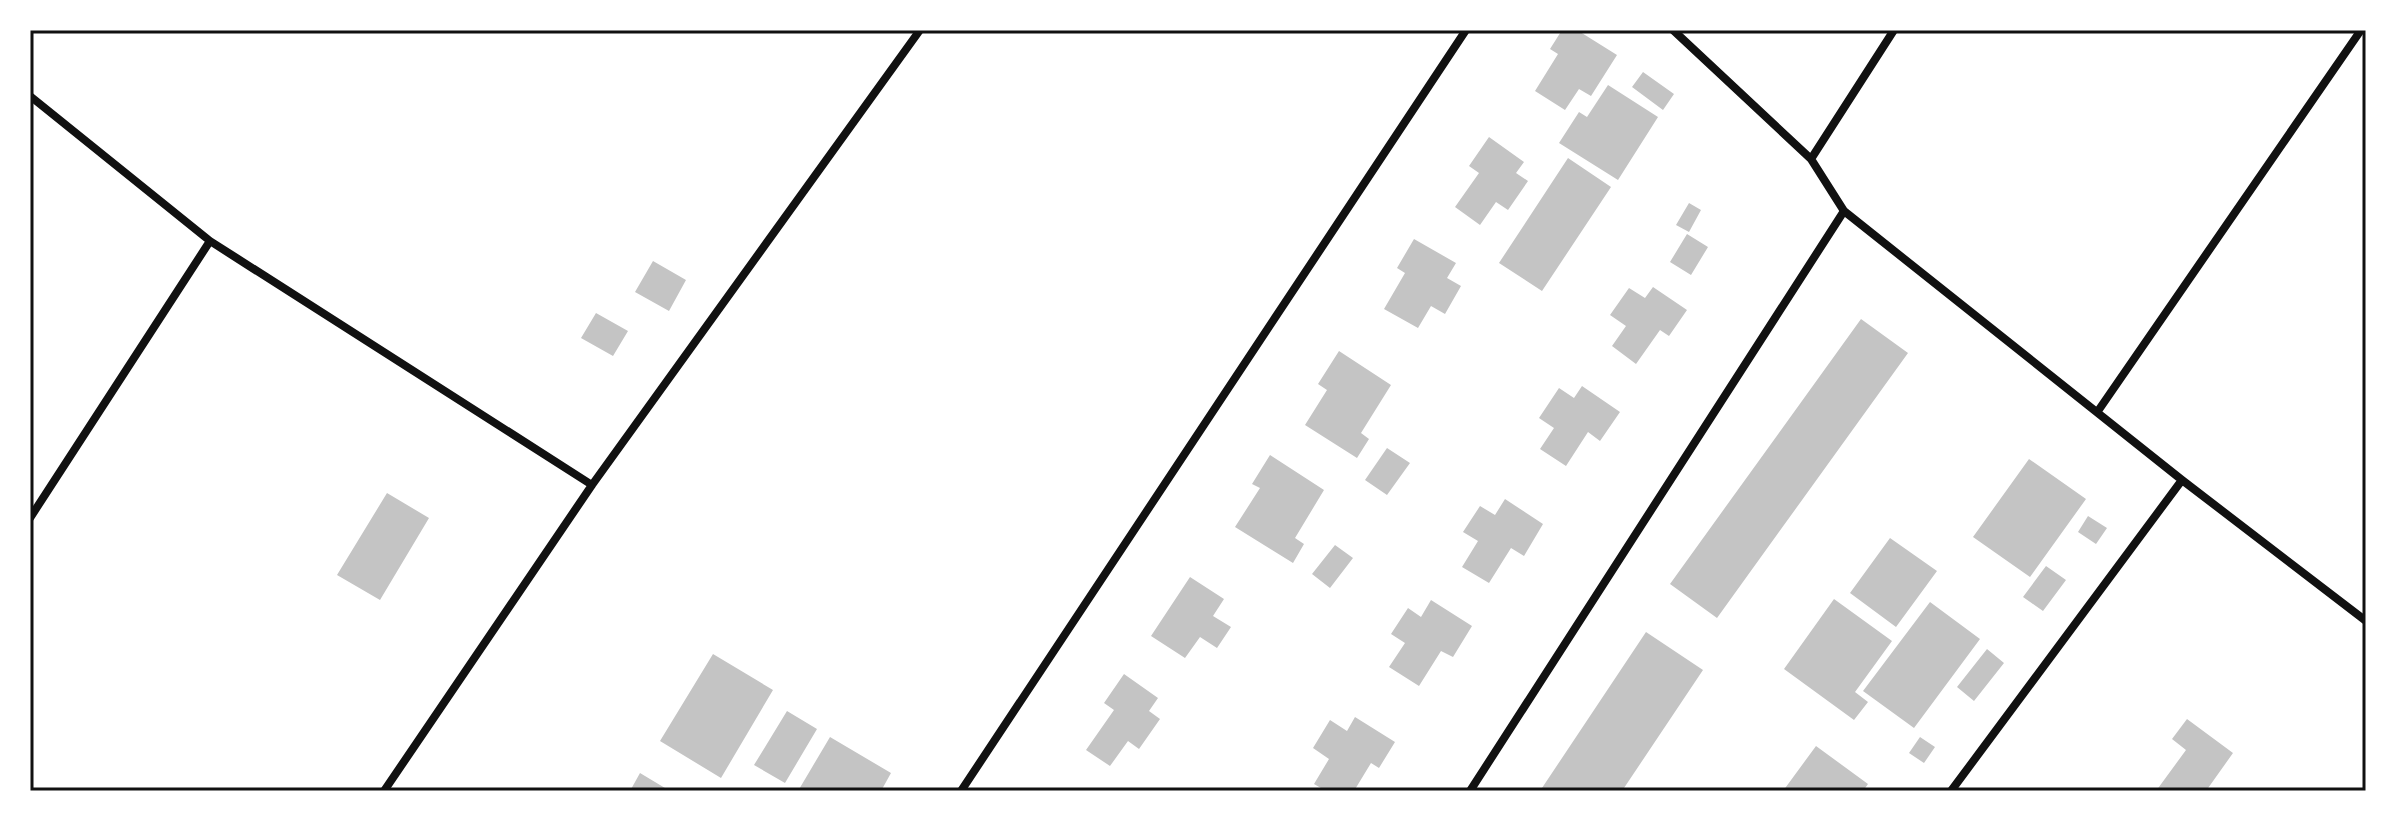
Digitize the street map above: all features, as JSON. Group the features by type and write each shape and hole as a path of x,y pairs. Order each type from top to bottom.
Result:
{"street":[{"path":"384,791 592,485 920,30"},
{"path":"961,791 1466,30"},
{"path":"1673,30 1811,159 1844,211 2182,480 2366,621"},
{"path":"1811,159 1894,30"},
{"path":"2098,411 2361,30"},
{"path":"30,96 210,241 592,485"},
{"path":"1470,791 1844,211"},
{"path":"30,518 210,241"},
{"path":"1951,791 2182,480"}],"building":[{"path":"1562,30 1577,30 1617,55 1591,96 1579,89 1565,110 1535,91 1558,54 1550,49"},
{"path":"1643,72 1674,94 1663,110 1632,87"},
{"path":"1608,85 1658,117 1618,180 1559,143 1579,112 1587,117"},
{"path":"1489,137 1524,162 1516,173 1528,181 1508,210 1496,202 1480,225 1455,207 1479,173 1469,166"},
{"path":"1568,158 1611,187 1542,291 1499,263"},
{"path":"1689,203 1701,210 1689,232 1676,225"},
{"path":"1687,234 1708,247 1691,275 1670,262"},
{"path":"1414,239 1456,263 1447,278 1461,286 1445,314 1431,306 1418,328 1384,309 1405,273 1397,268"},
{"path":"653,261 686,280 669,311 635,292"},
{"path":"1653,287 1687,310 1669,336 1660,330 1636,364 1612,346 1626,326 1610,315 1629,288 1645,298"},
{"path":"596,313 628,331 613,356 581,338"},
{"path":"1861,319 1908,353 1717,618 1670,584"},
{"path":"1339,351 1391,385 1361,433 1369,439 1357,458 1305,425 1327,390 1318,384"},
{"path":"1582,386 1620,412 1600,441 1588,432 1566,466 1540,449 1554,428 1539,418 1559,388 1574,398"},
{"path":"1387,448 1410,463 1387,495 1365,480"},
{"path":"1270,455 1324,490 1295,538 1304,544 1293,563 1235,527 1260,488 1252,484"},
{"path":"2029,459 2086,499 2030,577 1973,537"},
{"path":"387,493 429,518 380,600 337,575"},
{"path":"1505,499 1543,524 1524,556 1511,548 1489,583 1462,567 1478,541 1463,532 1480,506 1495,515"},
{"path":"2088,516 2107,528 2096,544 2078,532"},
{"path":"1890,538 1937,571 1896,627 1850,593"},
{"path":"1335,545 1353,558 1330,588 1312,574"},
{"path":"2046,566 2066,580 2043,611 2023,597"},
{"path":"1190,577 1224,599 1213,616 1231,627 1217,648 1200,637 1185,658 1151,636"},
{"path":"1834,599 1892,641 1855,692 1868,702 1854,720 1784,669"},
{"path":"1431,600 1472,626 1453,657 1441,651 1419,686 1389,667 1405,643 1391,634 1408,608 1421,617"},
{"path":"1930,602 1980,639 1914,728 1863,691"},
{"path":"1646,632 1703,670 1622,791 1540,791"},
{"path":"1987,649 2004,663 1974,701 1957,687"},
{"path":"713,654 773,690 721,778 660,741"},
{"path":"1124,674 1158,698 1149,711 1160,719 1139,749 1128,741 1110,766 1086,750 1114,710 1104,703"},
{"path":"787,711 817,729 785,783 754,765"},
{"path":"1355,717 1395,742 1379,768 1371,763 1354,791 1326,791 1314,784 1329,759 1313,748 1330,720 1347,731"},
{"path":"2187,719 2233,753 2206,791 2156,791 2186,750 2172,739"},
{"path":"830,737 891,773 881,791 798,791"},
{"path":"1920,737 1935,747 1924,763 1909,753"},
{"path":"1816,746 1868,784 1863,791 1783,791"},
{"path":"640,773 670,791 630,791"}]}
